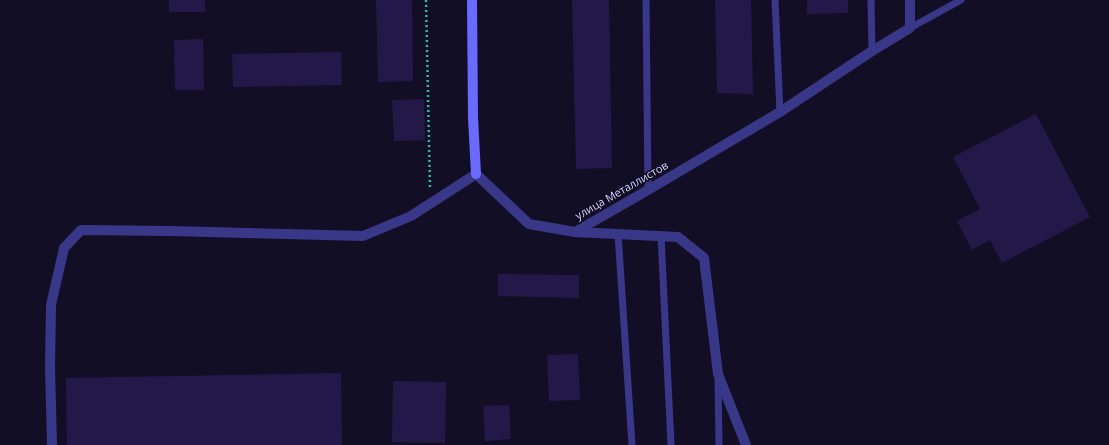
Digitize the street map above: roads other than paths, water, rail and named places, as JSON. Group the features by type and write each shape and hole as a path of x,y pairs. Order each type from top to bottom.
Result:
{"street":[{"path":"52,445 50,367 51,305 64,248 81,230 363,236 411,216 476,174 473,118 472,0"},
{"path":"910,0 910,28"},
{"name":"улица Металлистов","path":"476,174 529,224 575,232 780,112 872,51 910,28"},
{"path":"575,232 678,237 704,258 718,374 746,445"}],"lane":[{"path":"646,0 648,190"},
{"path":"775,0 780,112"},
{"path":"872,0 872,51"},
{"name":"улица Металлистов","path":"910,28 961,0"},
{"path":"618,234 632,445"},
{"path":"660,236 671,445"},
{"path":"718,374 719,445"}]}
